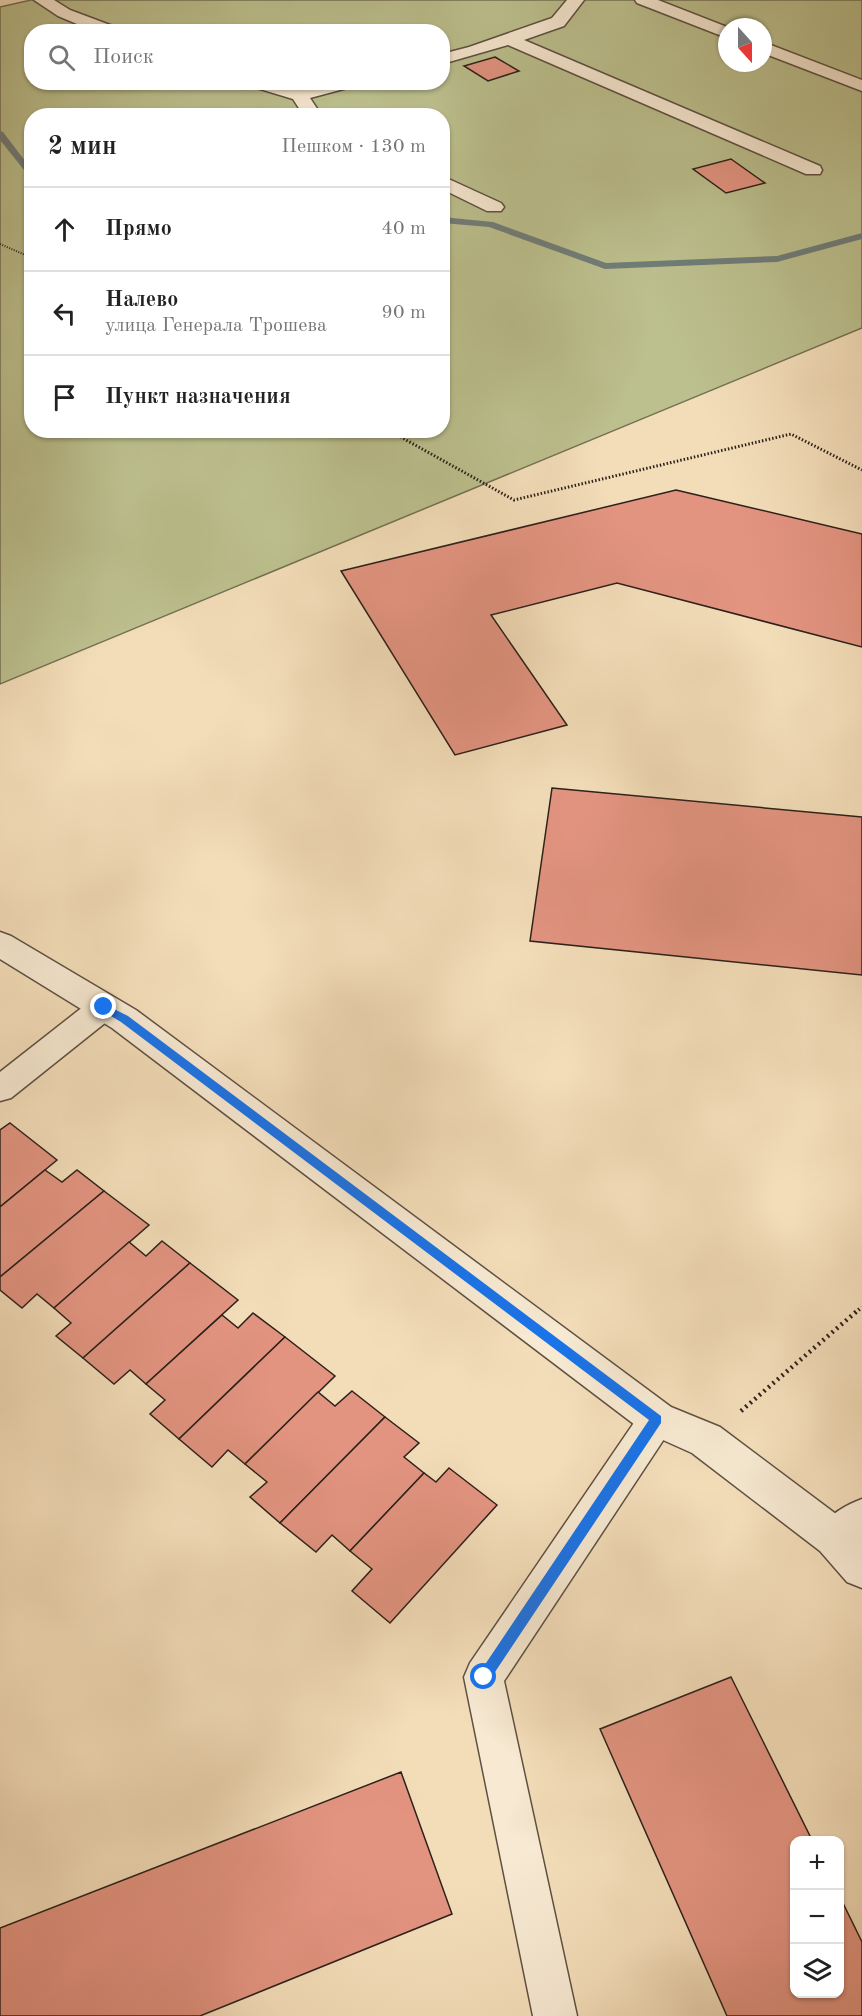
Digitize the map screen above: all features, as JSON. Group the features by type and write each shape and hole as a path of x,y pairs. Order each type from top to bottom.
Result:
{"street":[{"path":"0,945 134,1026 657,1419 706,1440 848,1527 862,1568"}],"lane":[{"path":"42,0 64,14 91,24"},
{"path":"450,57 558,21 576,0"},
{"path":"643,0 718,29"},
{"path":"508,39 813,170"},
{"path":"772,51 862,86"},
{"path":"282,90 299,95 318,90"},
{"path":"299,95 308,108"},
{"path":"450,185 494,207"},
{"path":"0,1089 104,1007"},
{"path":"555,2016 484,1677 657,1419"}],"path":[{"path":"0,244 24,254"},
{"path":"402,438 514,500 791,434 862,470"},
{"path":"706,1440 862,1307"}],"green space":[{"path":"31,0 862,0 862,328 0,684 0,7"}],"building":[{"path":"495,57 519,71 488,81 464,66"},
{"path":"731,159 765,183 726,193 693,169"},
{"path":"676,490 862,534 862,647 617,583 491,615 567,725 455,755 341,571"},
{"path":"552,788 862,817 862,975 530,941"},
{"path":"10,1123 57,1160 0,1207 0,1130"},
{"path":"45,1170 62,1182 77,1170 104,1191 0,1277 0,1207"},
{"path":"104,1191 149,1225 54,1308 37,1294 22,1308 0,1290 0,1277"},
{"path":"162,1241 190,1263 83,1358 56,1336 71,1323 54,1308 129,1242 146,1256"},
{"path":"190,1263 238,1300 146,1384 130,1370 114,1384 83,1358"},
{"path":"253,1313 285,1337 179,1439 150,1414 165,1400 146,1384 222,1315 238,1328"},
{"path":"285,1337 335,1376 245,1464 228,1450 212,1467 179,1439"},
{"path":"352,1391 385,1417 280,1523 250,1497 267,1482 245,1464 318,1392 335,1406"},
{"path":"385,1417 419,1443 404,1457 424,1473 350,1551 332,1535 316,1552 280,1523"},
{"path":"449,1468 497,1505 390,1623 352,1591 372,1569 350,1551 424,1473 436,1482"},
{"path":"731,1677 810,1836 790,1836 790,1998 844,1998 844,1905 862,1942 862,2016 727,2016 600,1729"},
{"path":"401,1772 452,1914 200,2016 0,2016 0,1928"}],"waterway":[{"path":"0,134 24,166"},
{"path":"450,221 490,224 605,266 777,259 862,236"}],"route":[{"path":"104,1007 124,1019 657,1419 484,1677"}]}
